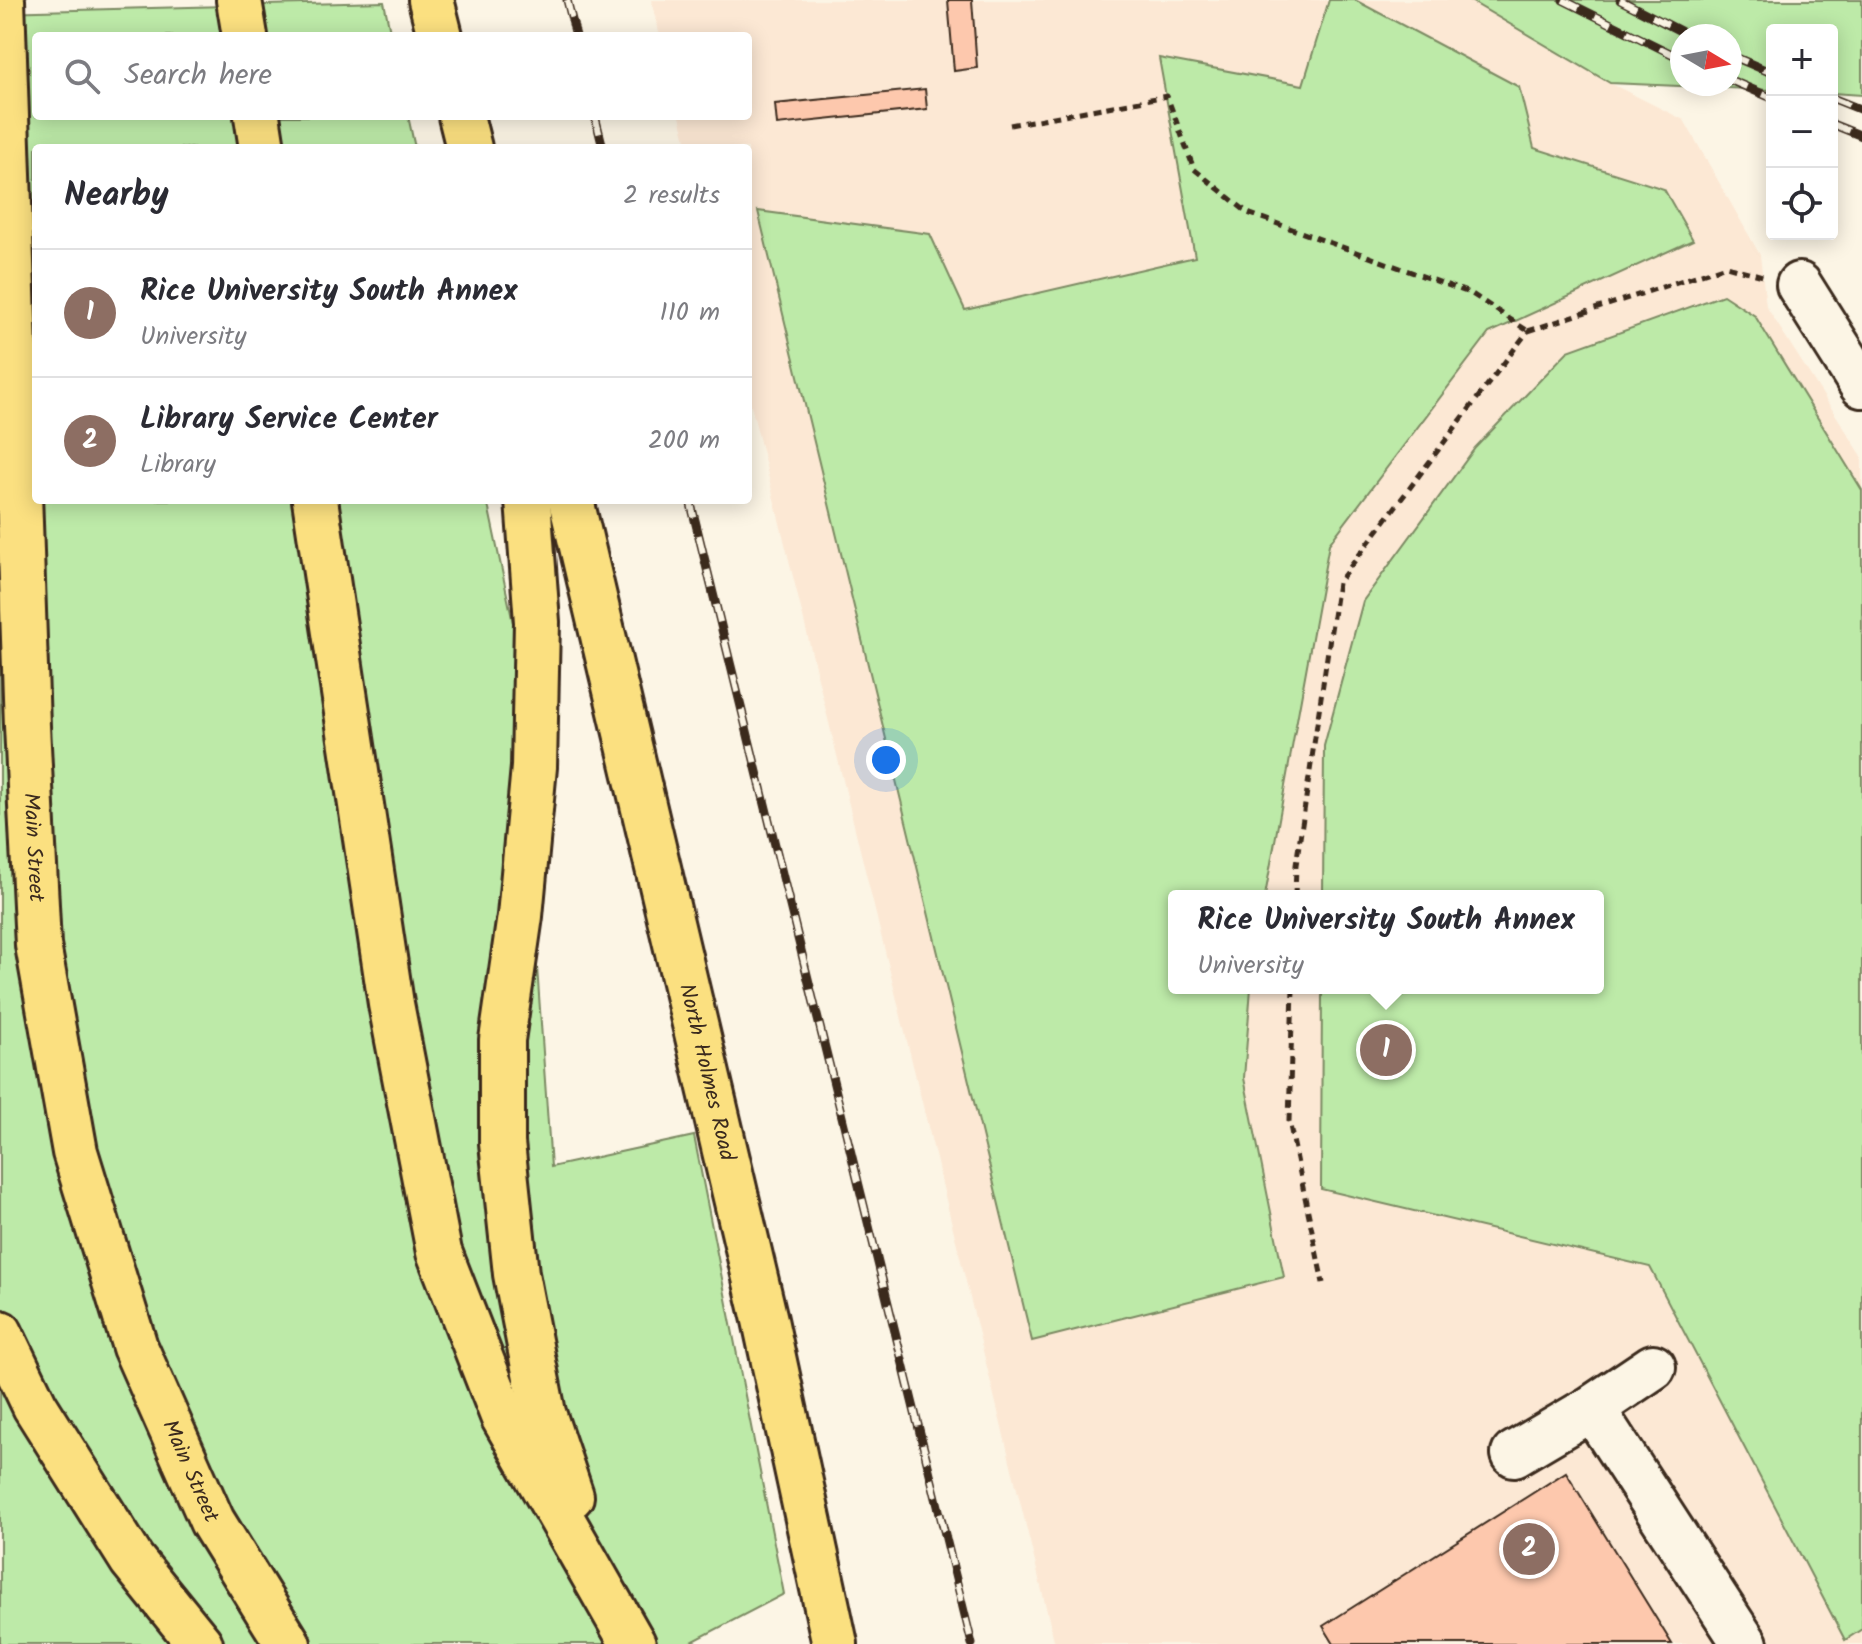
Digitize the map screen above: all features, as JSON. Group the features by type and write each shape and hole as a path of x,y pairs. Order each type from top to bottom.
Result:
{"main road":[{"path":"239,0 244,32"},
{"path":"431,0 439,32"},
{"name":"Main Street","path":"2,18 38,945 75,1152 135,1347 212,1521 288,1644"},
{"path":"258,120 261,144"},
{"path":"462,120 468,144"},
{"path":"316,504 391,1004 439,1252 503,1416 631,1641"},
{"path":"528,504 537,622 534,767 520,916 502,1040 502,1143 516,1274 543,1413 602,1589"},
{"name":"North Holmes Road","path":"572,504 765,1320 835,1644"},
{"path":"0,1333 35,1406 132,1560 200,1644"}],"street":[{"path":"1799,285 1862,385"},
{"path":"1514,1454 1653,1367"},
{"path":"1592,1408 1745,1644"}],"path":[{"path":"1010,125 1167,96 1194,169 1248,213 1472,294 1528,331"},
{"path":"1295,890 1296,865 1338,583 1528,331 1726,266 1799,285"},
{"path":"1293,994 1289,1121 1323,1283"}],"shaded area":[{"path":"651,0 1469,0 1610,83 1684,120 1760,255 1766,306 1862,456 1862,1644 1055,1644 752,409 752,144 687,144 681,120 752,120 752,32 659,32"}],"green space":[{"path":"1329,0 1355,0 1519,87 1534,148 1664,189 1693,240 1489,333 1329,544 1266,890 1168,890 1168,994 1251,994 1244,1078 1284,1277 1032,1341 758,211 930,234 965,310 1195,257 1159,58 1303,85"},
{"path":"1469,0 1862,0 1862,95 1838,93 1838,24 1766,24 1766,90 1742,89 1742,24 1670,24 1670,86 1610,83"},
{"path":"384,2 390,32 32,32 32,120 409,120 414,144 32,144 32,504 488,504 513,623 551,1167 694,1136 784,1594 688,1644 0,1644 0,12"},
{"path":"1723,295 1755,316 1862,490 1862,1629 1845,1640 1650,1267 1321,1189 1322,994 1604,994 1604,890 1323,890 1324,746 1363,601 1475,448 1568,351"}],"building":[{"path":"948,0 972,0 977,68 954,71"},
{"path":"925,89 927,109 777,125 775,104"},
{"path":"1566,1472 1672,1644 1334,1644 1323,1626"}],"railway":[{"path":"567,0 575,32"},
{"path":"1563,0 1670,53"},
{"path":"1620,0 1670,26"},
{"path":"1742,60 1766,70"},
{"path":"1742,85 1767,96"},
{"path":"1838,100 1862,110"},
{"path":"596,120 602,144"},
{"path":"1838,126 1862,136"},
{"path":"691,504 972,1644"}],"place":[{"name":"Rice University South Annex","path":"1386,1050"},
{"name":"Library Service Center","path":"1529,1549"}]}
